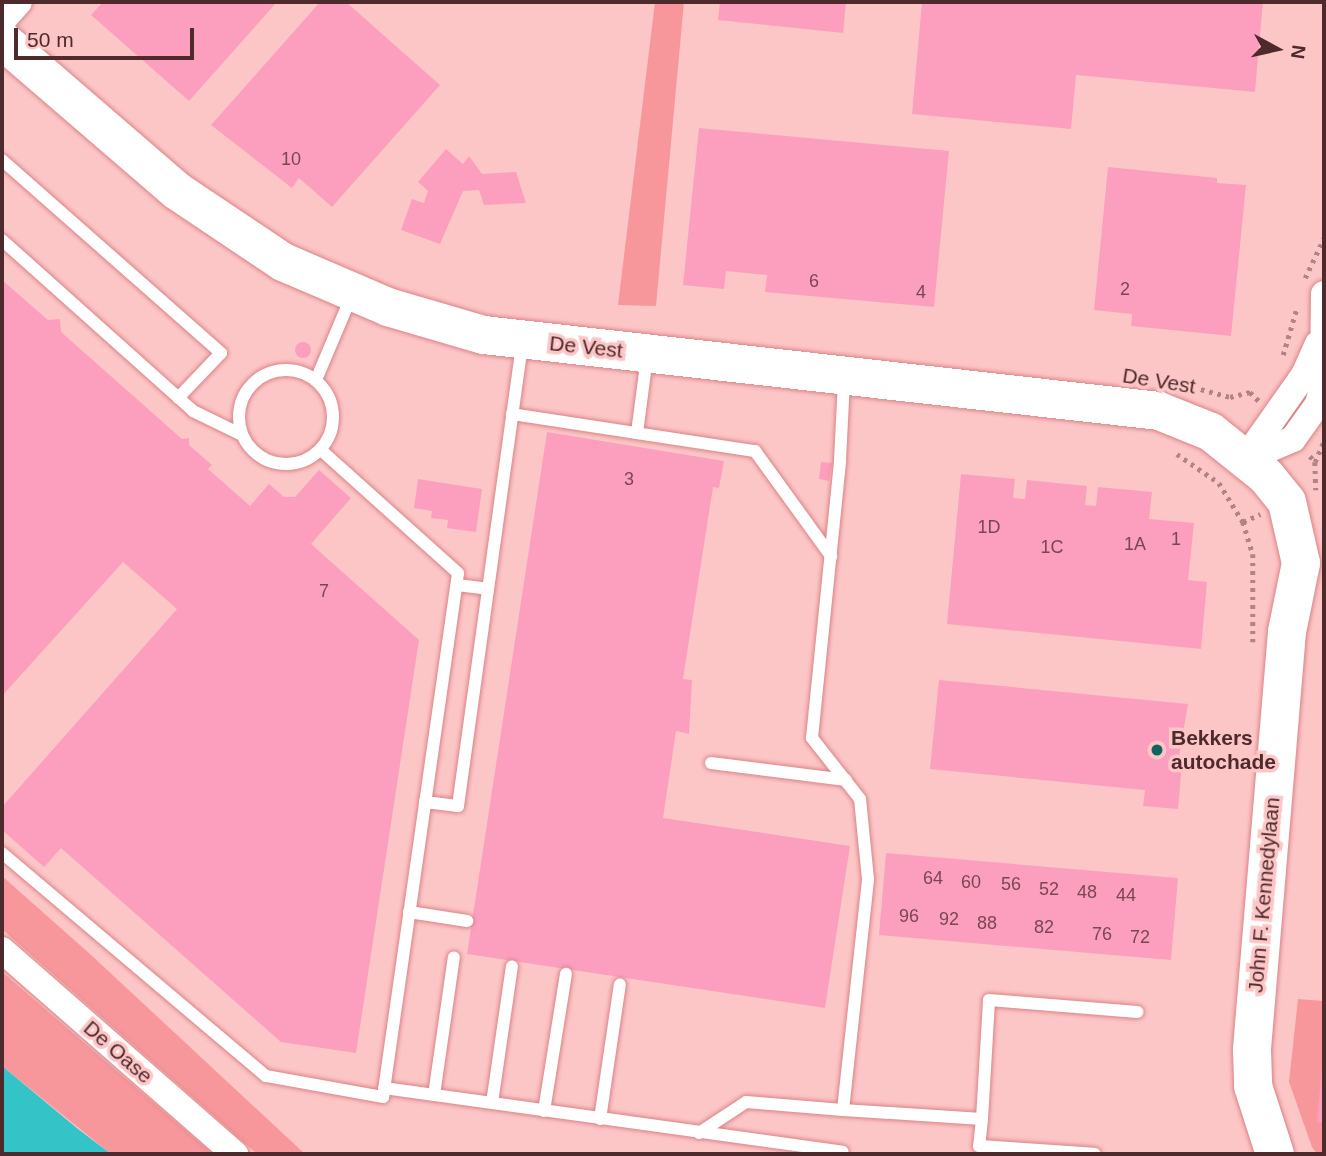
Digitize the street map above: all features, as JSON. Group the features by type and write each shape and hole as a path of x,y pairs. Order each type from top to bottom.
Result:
{"main road":[{"name":"De Vest","path":"2,40 177,191 283,262 353,292 484,335 1159,411 1211,432 1244,460"},
{"name":"John F. Kennedylaan","path":"1244,460 1279,490 1296,528 1301,564 1287,632 1252,1051 1253,1086 1275,1154"}],"street":[{"path":"2,21 19,2"},
{"path":"1244,460 1304,375 1322,335 1324,295"},
{"name":"De Oase","path":"2,950 235,1154"}],"lane":[{"path":"2,160 221,353 178,398"},
{"path":"2,240 193,411 242,435 256,454 277,465 293,465 321,450 330,437 333,407 316,380 288,369 258,378 240,404 242,435"},
{"path":"316,380 353,292"},
{"path":"425,802 458,806 523,340"},
{"path":"637,433 648,354"},
{"path":"843,375 831,556 813,738 860,799 868,879 843,1110"},
{"path":"512,414 755,451 831,556"},
{"path":"2,853 266,1076 383,1097 458,573 321,450"},
{"path":"457,585 488,589"},
{"path":"711,763 846,780"},
{"path":"409,912 467,921"},
{"path":"434,1095 454,957"},
{"path":"492,1103 512,966"},
{"path":"544,1111 566,974"},
{"path":"600,1119 620,984"},
{"path":"1095,1154 979,1146 989,1000 1138,1012"},
{"path":"384,1088 844,1152"},
{"path":"699,1133 746,1102 982,1119"}],"path":[{"path":"1279,370 1308,267 1324,238"},
{"name":"De Vest","path":"1155,377 1230,397"},
{"path":"1250,392 1257,389"},
{"path":"1315,462 1324,440"},
{"path":"1197,465 1219,483 1244,522"}],"shaded area":[{"path":"655,2 684,2 656,306 618,305"},
{"path":"2,876 305,1154 257,1154 2,929"},
{"path":"2,972 213,1154 111,1154 2,1066"},
{"path":"1298,999 1324,1001 1324,1154 1317,1154 1312,1147 1289,1082"}],"water":[{"path":"2,1066 78,1129 111,1154 2,1154"}],"building":[{"path":"103,2 277,2 189,101 91,15"},
{"path":"320,2 346,2 440,85 332,207 299,178 292,188 211,125"},
{"path":"720,2 846,2 843,33 718,20"},
{"path":"922,2 1263,2 1255,92 1076,75 1071,129 912,114"},
{"path":"699,128 949,151 934,307 765,292 767,275 726,271 724,289 683,285"},
{"path":"446,149 463,164 469,156 482,174 516,172 526,203 484,205 479,190 463,191 440,244 401,230 412,199 424,203 428,191 418,182"},
{"path":"1108,167 1217,178 1217,183 1246,185 1231,336 1131,326 1132,314 1094,310"},
{"path":"2,280 48,320 60,319 61,332 182,439 189,438 189,445 212,465 208,469 250,506 269,484 284,497 295,497 319,470 351,498 311,544 419,640 356,1053 281,1042 61,848 44,867 2,830 2,807 177,609 123,562 2,696"},
{"path":"303,342 311,350 303,358 295,350"},
{"path":"547,432 724,461 719,488 713,487 683,679 692,680 689,734 676,731 663,818 850,846 825,1008 467,954"},
{"path":"821,462 832,463 829,481 819,479"},
{"path":"961,474 1015,479 1013,498 1025,499 1027,480 1087,486 1085,505 1096,506 1098,487 1152,492 1149,519 1194,523 1188,580 1207,582 1201,649 947,624"},
{"path":"418,479 482,489 476,532 447,528 448,520 431,518 432,511 414,508"},
{"path":"939,680 1188,704 1178,762 1182,763 1178,809 1143,806 1145,790 930,769"},
{"path":"886,853 1178,878 1171,960 879,935"},
{"path":"1324,1068 1324,1123 1317,1122"}],"place":[{"name":"Bekkers autochade","path":"1157,750"}]}
